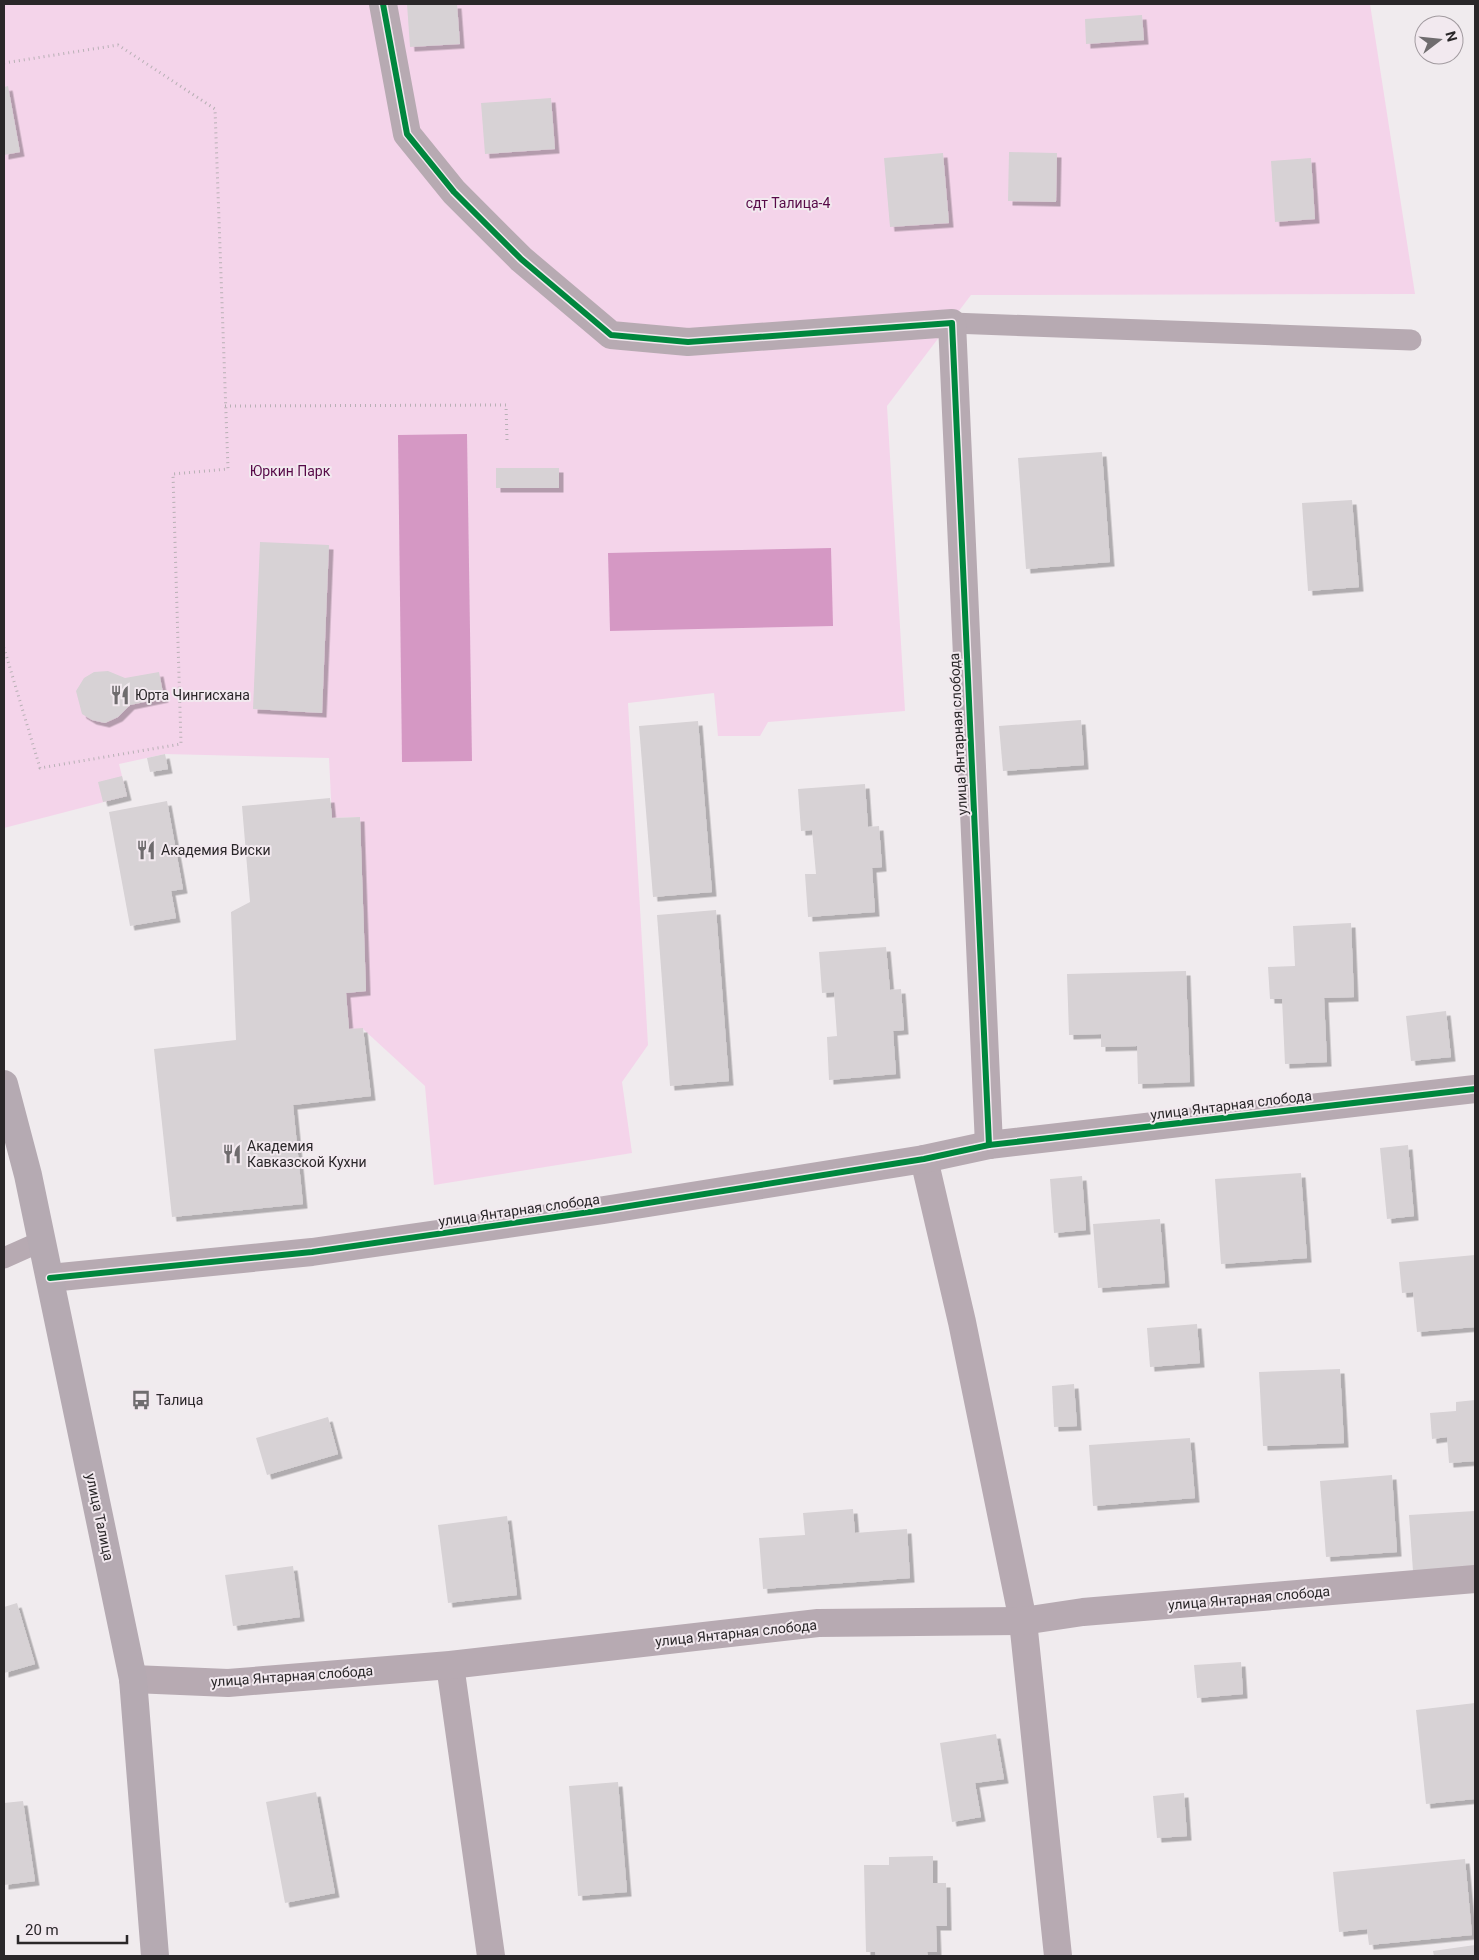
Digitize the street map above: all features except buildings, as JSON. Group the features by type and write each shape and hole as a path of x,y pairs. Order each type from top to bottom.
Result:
{"street":[{"path":"382,4 407,134 454,192 521,259 611,335 688,342 952,322"},
{"name":"улица Янтарная слобода","path":"952,322 989,1145"},
{"name":"улица Талица","path":"4,1084 28,1175 133,1679 155,1956"},
{"name":"улица Янтарная слобода","path":"50,1278 312,1252 604,1210 924,1159 989,1145 1475,1089"},
{"path":"924,1159 962,1322 1023,1621 1058,1956"},
{"name":"улица Янтарная слобода","path":"133,1679 228,1683 450,1665 818,1623 1023,1621 1083,1612 1475,1579"},
{"path":"450,1665 491,1956"}],"lane":[{"path":"952,322 1410,340"},
{"path":"4,1258 42,1241"}],"path":[{"path":"4,63 118,45 215,109 228,469 174,474 181,744 40,768 4,648"},
{"path":"226,406 506,405 507,440"}],"green space":[{"name":"Юркин Парк","path":"4,4 1370,4 1415,294 971,295 887,406 905,711 768,722 760,736 718,736 714,693 628,703 648,1045 622,1082 632,1153 434,1185 425,1086 363,1029 349,1029 346,993 366,991 360,817 332,818 329,758 165,754 119,764 127,796 4,828"}],"shaded area":[{"path":"467,434 472,761 402,762 398,435"},
{"path":"831,548 833,626 610,631 608,553"}],"cycle path":[{"path":"383,4 407,134 454,192 521,259 611,335 688,342 952,323 989,1145"},
{"path":"50,1278 312,1252 604,1210 924,1159 989,1145 1475,1089"}],"place":[{"name":"Юрта Чингисхана","path":"120,695"},
{"name":"Академия Виски","path":"146,850"},
{"name":"Академия Кавказской Кухни","path":"232,1154"},
{"name":"Талица","path":"141,1400"}],"park label":[{"name":"сдт Талица-4","path":"788,203"}]}
